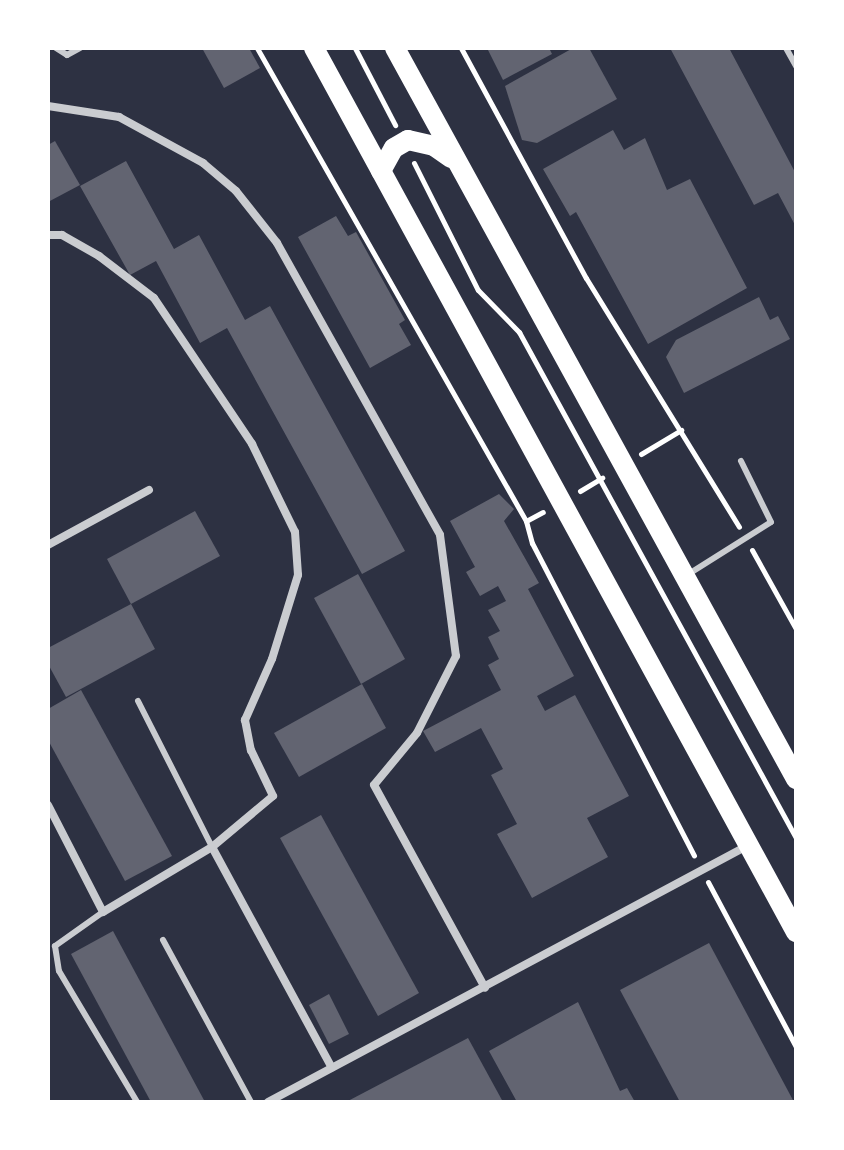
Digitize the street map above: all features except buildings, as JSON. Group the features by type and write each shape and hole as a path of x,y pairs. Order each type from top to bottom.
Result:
{"main road":[{"path":"314,48 796,932"},
{"path":"395,48 684,577 793,768"},
{"path":"381,171 386,158 404,143 434,146 454,160"}],"street":[{"path":"48,106 119,117 203,163 236,191 277,243 440,535 456,656 417,733 374,785 485,988"},
{"path":"48,235 62,235 99,256 154,298 252,444 295,532 298,575 291,608 245,720 251,750 273,796 212,847 103,912 48,805"},
{"path":"48,545 149,490"},
{"path":"268,1102 485,988 700,868 748,846"},
{"path":"212,847 332,1068"}],"lane":[{"path":"56,48 67,55 80,48"},
{"path":"786,48 796,66"},
{"path":"684,577 771,522 741,461"},
{"path":"138,701 212,847"},
{"path":"103,912 55,946 59,971 137,1102"},
{"path":"163,940 251,1102"}],"path":[{"path":"257,48 526,521 532,543 796,1047"},
{"path":"355,48 478,290 519,332 796,838"},
{"path":"461,48 586,278 712,479"}]}
